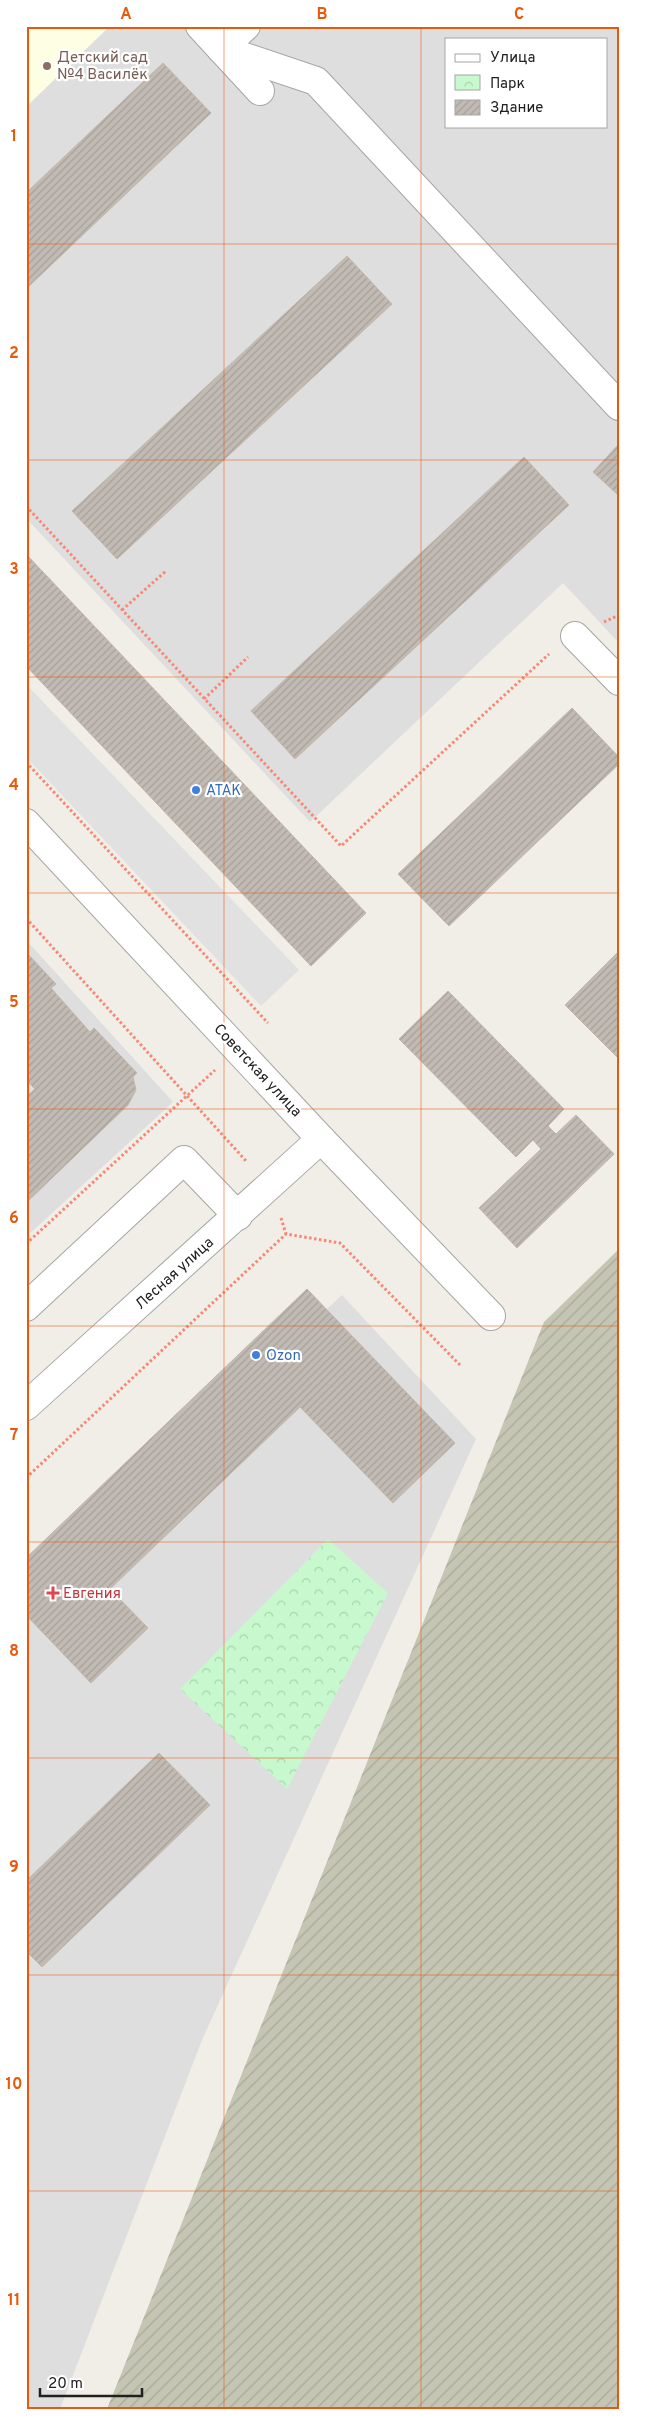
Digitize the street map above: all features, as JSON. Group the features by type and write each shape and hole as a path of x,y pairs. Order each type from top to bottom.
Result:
{"street":[{"path":"200,26 260,91"},
{"path":"221,49 246,26"},
{"path":"221,49 316,81 619,406"},
{"path":"575,636 619,681"},
{"name":"Советская улица","path":"26,823 491,1316"},
{"name":"Лесная улица","path":"26,1406 270,1188 322,1139"},
{"path":"26,1307 184,1160 238,1216"}],"path":[{"path":"26,506 342,846 561,643 619,616"},
{"path":"122,610 166,571"},
{"path":"204,699 248,657"},
{"path":"26,762 268,1023"},
{"path":"26,918 270,1188 286,1234"},
{"path":"26,1244 186,1096 239,1050"},
{"path":"286,1234 340,1244 460,1365"},
{"path":"26,1478 286,1234"}],"shaded area":[{"path":"26,26 619,26 619,643 563,583 310,822 26,518"},
{"name":"Детский сад №4 Василёк","path":"26,26 110,26 26,107"},
{"path":"26,684 299,970 261,1006 26,757"},
{"path":"26,940 173,1102 26,1237"},
{"path":"619,1249 619,2409 107,2409 544,1322"},
{"path":"342,1295 476,1439 202,2040 60,2409 26,2409 26,1591"}],"green space":[{"path":"328,1539 388,1593 287,1789 180,1689"}],"building":[{"path":"163,63 211,113 26,289 26,193"},
{"path":"347,256 392,304 117,559 72,511"},
{"path":"618,445 619,492 617,494 593,472"},
{"path":"524,457 569,505 295,759 251,711"},
{"name":"АТАК","path":"26,554 366,913 311,966 26,666"},
{"path":"572,708 619,757 619,764 449,926 398,874"},
{"path":"619,951 619,1059 565,1005"},
{"path":"26,952 56,984 51,988 90,1032 94,1028 137,1073 133,1077 136,1090 128,1105 26,1203 26,1097 35,1089 26,1080"},
{"path":"448,991 564,1109 548,1126 556,1134 576,1115 614,1154 517,1248 479,1208 541,1149 533,1140 516,1157 399,1039"},
{"path":"307,1289 455,1443 393,1503 300,1407 110,1589 148,1628 91,1683 26,1615 26,1558"},
{"path":"159,1753 210,1805 42,1967 26,1951 26,1881"}],"place":[{"name":"Детский сад №4 Василёк","path":"47,66"},
{"name":"АТАК","path":"196,790"},
{"name":"Ozon","path":"256,1355"},
{"name":"Евгения","path":"53,1593"}]}
